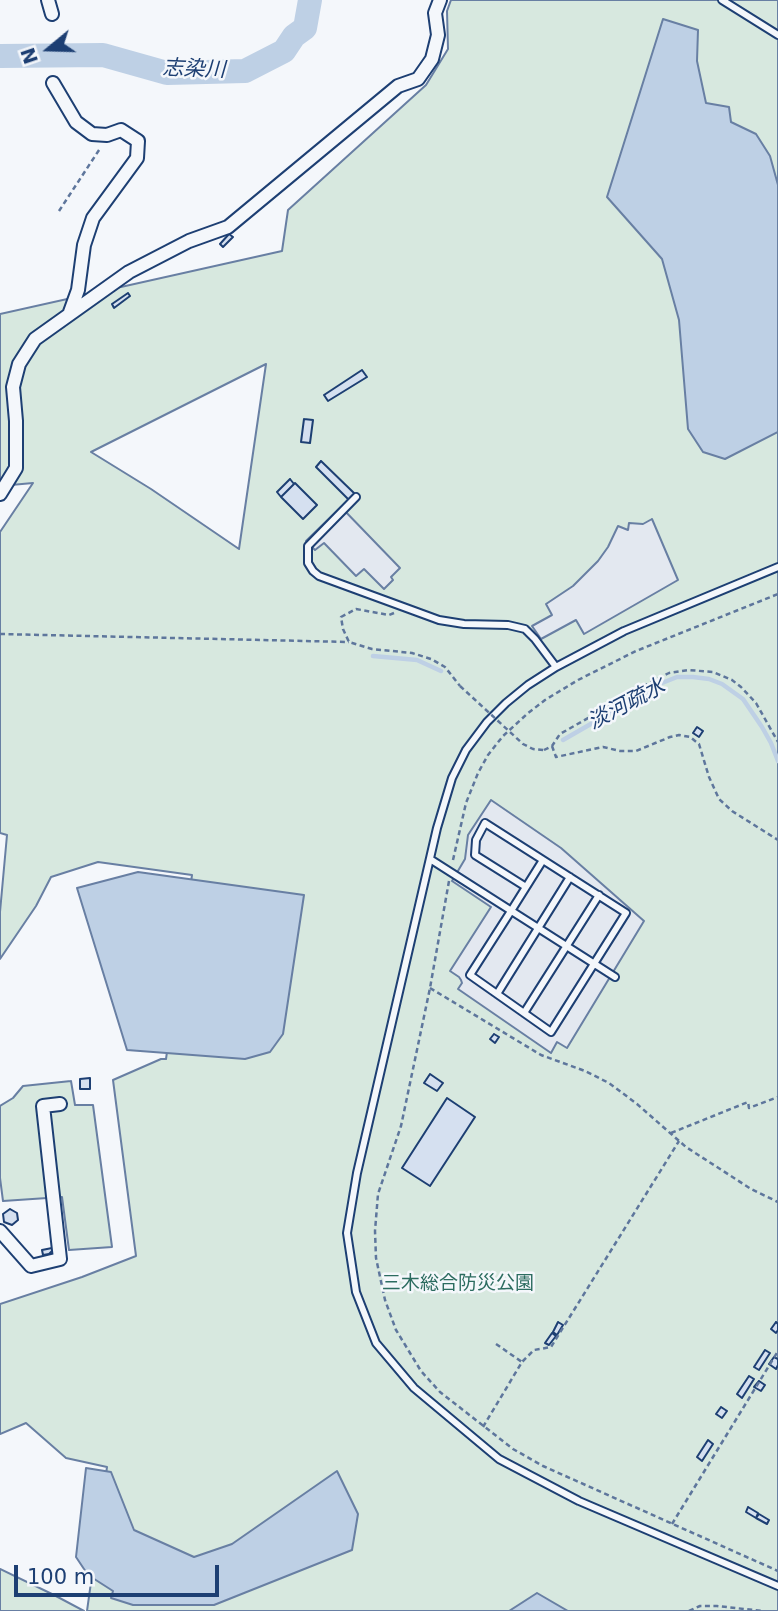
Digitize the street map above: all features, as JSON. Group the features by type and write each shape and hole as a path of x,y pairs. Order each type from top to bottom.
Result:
{"street":[{"path":"48,0 52,13"},
{"path":"0,494 16,468 13,387 19,364 35,340 128,272 189,241 228,227 398,86 418,79 432,59 438,35 435,13 440,0"},
{"path":"53,83 76,122 92,134 107,135 121,130 138,141 137,158 93,218 84,245 78,290 70,312"},
{"path":"0,1231 31,1266 60,1259 43,1106 60,1104"}],"lane":[{"path":"722,0 778,35"},
{"path":"356,497 309,546 308,563 313,571 319,576 439,620 464,624 508,625 525,629 556,667"},
{"path":"778,567 624,631 556,667 511,699 487,722 466,750 445,798 357,1173 347,1233 356,1292 376,1343 414,1388 499,1459 579,1501 778,1586"},
{"path":"526,887 475,855 476,840 485,823 570,877 626,913 551,1032 470,975 511,911 543,860"},
{"path":"430,859 615,977"},
{"path":"497,994 570,877"},
{"path":"524,1013 598,895"}],"path":[{"path":"59,211 107,135"},
{"path":"778,594 653,643 578,680 515,723 495,746 478,773 466,803 401,1126 378,1194 375,1231 376,1258 385,1300 396,1330 421,1371 440,1392 513,1449 542,1466 778,1571"},
{"path":"349,642 341,617 356,609 389,615 404,608"},
{"path":"0,634 349,642 372,649 406,652 425,657 445,667 460,686 523,744 544,750 552,746 560,734 658,678 677,671 697,669 719,674 741,687 758,706 778,742"},
{"path":"552,746 556,757 603,747 636,751 670,737 690,737 699,744 719,799 778,840"},
{"path":"430,988 541,1055 608,1083 637,1104 679,1142 751,1189 778,1202"},
{"path":"670,1133 748,1102 749,1108 778,1097"},
{"path":"483,1426 522,1362 534,1350 551,1347 679,1142"},
{"path":"496,1344 522,1362"},
{"path":"671,1524 778,1351"},
{"path":"689,1611 700,1606 717,1606 763,1611"}],"green space":[{"name":"三木総合防災公園","path":"451,0 778,0 778,1611 87,1611 107,1467 66,1458 26,1423 0,1434 0,1304 136,1256 113,1080 166,1059 192,875 98,862 51,877 36,906 0,959 0,912 7,835 0,833 0,532 33,483 0,486 0,314 282,251 288,210 426,85 448,49 447,11","holes":["266,364 239,549 91,452"]},
{"path":"71,1081 75,1105 93,1105 112,1247 69,1250 62,1197 3,1201 0,1178 0,1106 13,1098 23,1086"},
{"path":"0,1569 54,1595 84,1611 0,1611"}],"shaded area":[{"path":"341,507 400,568 384,589 364,569 356,576 324,543 315,550 306,541"},
{"path":"652,519 678,580 584,634 576,620 541,639 532,626 552,615 546,604 573,586 598,561 618,526 628,530 629,523 643,524"},
{"path":"491,800 561,848 644,921 567,1048 557,1042 551,1053 458,989 461,980 450,971 491,907 452,881 465,859 468,835"}],"water":[{"path":"663,19 698,30 697,61 706,103 729,107 731,122 756,134 770,156 778,185 778,432 725,459 703,452 688,429 679,320 662,259 607,197"},
{"path":"138,872 304,895 283,1034 270,1052 245,1059 127,1050 77,888"},
{"path":"86,1468 111,1472 134,1530 194,1557 232,1544 337,1471 358,1514 352,1550 214,1605 133,1605 111,1598 113,1591 88,1575 76,1557"},
{"path":"537,1593 568,1611 509,1611"}],"building":[{"path":"229,234 233,237 223,247 220,244"},
{"path":"128,293 130,296 114,308 112,304"},
{"path":"362,370 367,377 328,401 324,395"},
{"path":"304,419 313,420 310,443 301,442"},
{"path":"321,461 355,494 349,500 316,467"},
{"path":"290,479 294,484 281,497 277,492"},
{"path":"295,483 317,505 303,519 281,497"},
{"path":"697,727 703,731 699,737 693,733"},
{"path":"494,1034 499,1037 495,1043 490,1039"},
{"path":"430,1074 443,1083 437,1091 424,1083"},
{"path":"90,1078 90,1089 80,1089 80,1079"},
{"path":"447,1098 475,1117 430,1186 402,1168"},
{"path":"10,1209 17,1213 18,1220 12,1225 4,1222 3,1214"},
{"path":"52,1248 49,1254 43,1255 42,1250"},
{"path":"558,1322 563,1325 557,1335 553,1332"},
{"path":"776,1322 778,1330 776,1333 771,1329"},
{"path":"552,1333 556,1336 549,1345 545,1343"},
{"path":"765,1350 770,1353 759,1370 754,1367"},
{"path":"774,1357 778,1359 776,1369 769,1364"},
{"path":"749,1376 754,1379 742,1398 737,1394"},
{"path":"759,1381 765,1385 761,1391 754,1387"},
{"path":"721,1407 727,1411 722,1418 716,1414"},
{"path":"708,1440 713,1444 702,1461 697,1457"},
{"path":"748,1507 758,1513 756,1518 746,1512"},
{"path":"759,1514 769,1520 767,1524 756,1518"}],"waterway":[{"name":"志染川","path":"0,56 103,55 167,73 245,71 284,51 294,36 305,28 310,0"},
{"name":"淡河疏水","path":"373,656 417,660 441,671"},
{"name":"淡河疏水","path":"563,740 662,683 677,677 693,677 722,684 743,699 762,727 778,761"}]}
